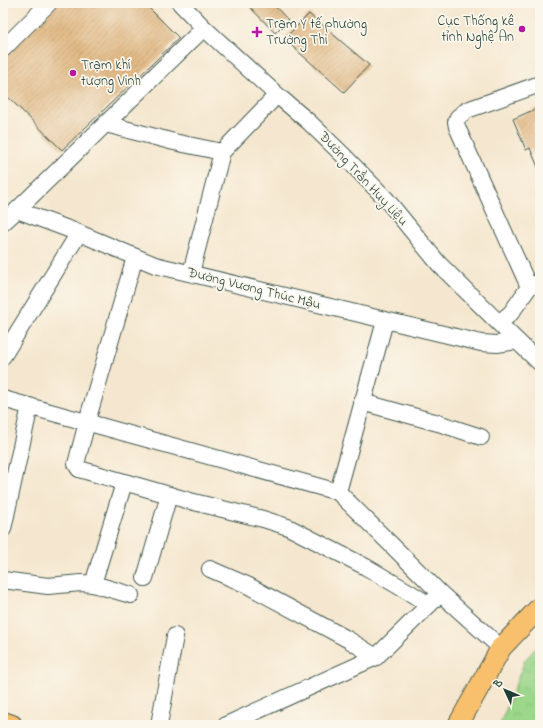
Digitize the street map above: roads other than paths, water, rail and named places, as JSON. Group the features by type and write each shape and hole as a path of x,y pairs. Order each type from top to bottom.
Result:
{"main road":[{"path":"458,725 501,648 540,607"},
{"path":"3,722 12,725"}],"street":[{"path":"3,49 49,3"},
{"name":"Đường Trần Huy Liệu","path":"180,3 204,28 277,95 309,122 345,157 386,199 439,264 540,363"},
{"path":"3,223 204,28"},
{"path":"499,323 511,312 534,284 461,138 456,122 458,117 467,110 540,84"},
{"path":"191,273 222,152 277,95"},
{"path":"106,124 174,142 222,152"},
{"name":"Đường Vương Thúc Mậu","path":"17,210 79,233 155,265 481,343 497,344 517,341"},
{"path":"3,356 79,233"},
{"path":"135,257 76,466 80,469 124,483 263,519 288,527 366,567 429,605"},
{"path":"338,492 385,321"},
{"path":"3,399 338,492 440,593 501,648"},
{"path":"362,402 438,423 481,438"},
{"path":"3,529 30,406"},
{"path":"93,584 124,483"},
{"path":"145,578 169,495"},
{"path":"210,569 247,584 349,640 376,657"},
{"path":"3,580 48,586 81,583 93,584 131,595"},
{"path":"226,725 376,657 440,593"},
{"path":"159,725 175,636"}],"place":[{"name":"Cục Thống kê tỉnh Nghệ An","path":"522,29"},
{"name":"Trạm Y tế phường Trường Thi","path":"257,32"},
{"name":"Trạm khí tượng Vinh","path":"73,73"}]}
